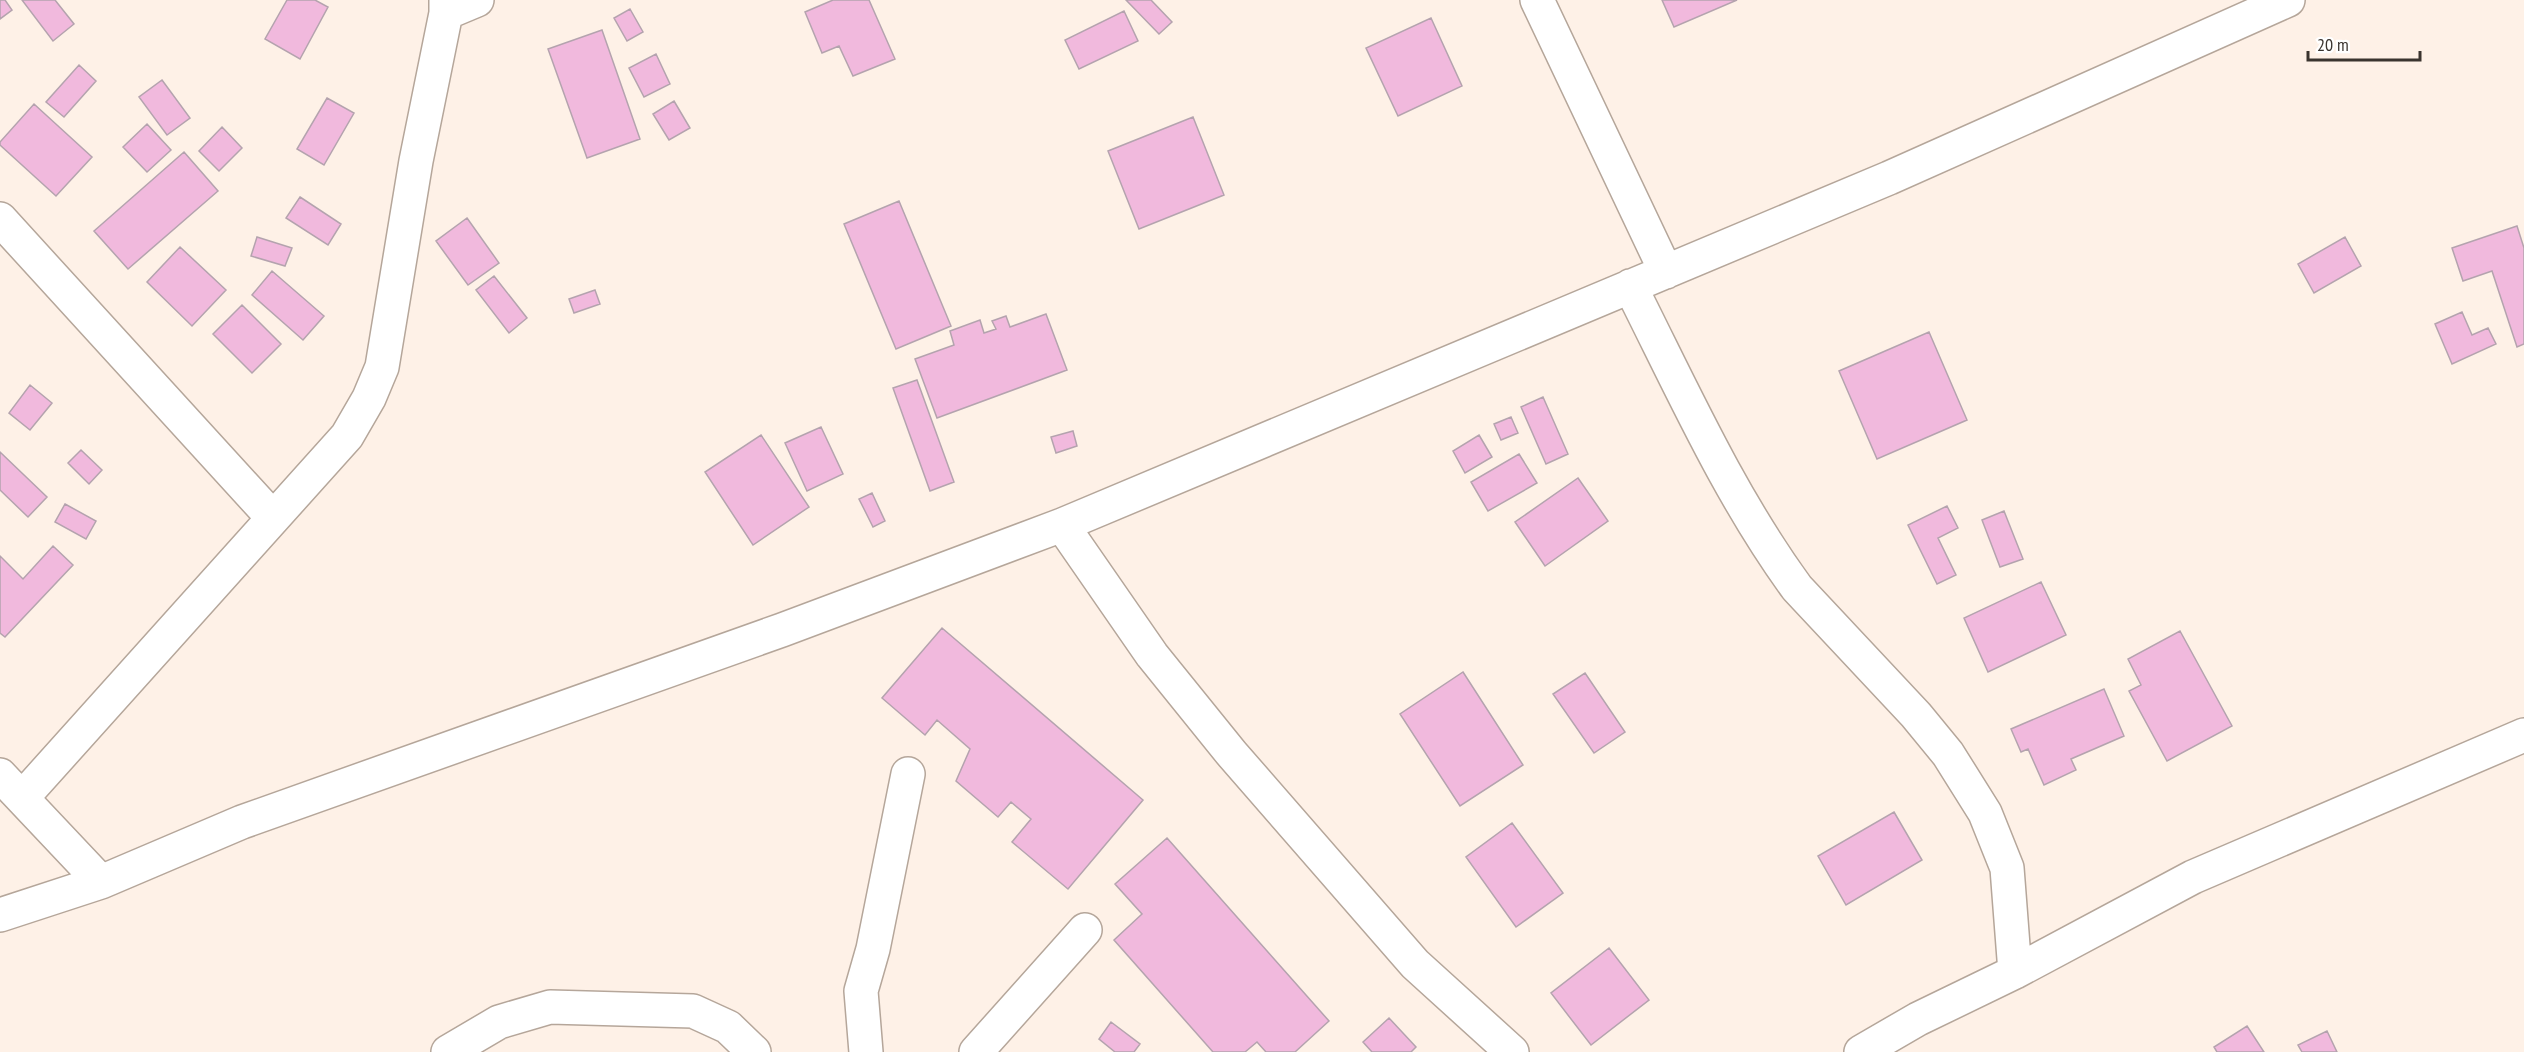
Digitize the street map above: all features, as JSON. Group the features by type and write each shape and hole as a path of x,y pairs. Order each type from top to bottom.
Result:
{"street":[{"path":"22,798 347,436 369,398 382,367 446,7 477,0"},
{"path":"1537,0 1666,272"},
{"path":"0,915 101,882 242,822 782,630 1062,525 1899,174 2288,0"},
{"path":"0,219 51,272 273,518"},
{"path":"1630,286 1743,508 1783,568 1797,588 1916,715 1948,754 1985,813 2007,868 2015,972"},
{"path":"1062,525 1152,655 1240,763 1415,964 1512,1052"},
{"path":"1861,1052 1918,1019 2015,972 2193,877 2524,735"},
{"path":"866,1052 861,991 873,949 908,774"},
{"path":"0,775 101,882"},
{"path":"976,1052 1085,930"},
{"path":"448,1052 499,1022 550,1007 693,1011 728,1027 754,1052"}],"building":[{"path":"0,0 5,0 12,10 0,19"},
{"path":"22,0 55,0 74,24 53,41"},
{"path":"287,0 315,0 328,7 300,59 265,39"},
{"path":"833,0 869,0 895,59 853,76 839,46 822,53 805,12"},
{"path":"1126,0 1151,0 1172,22 1159,34"},
{"path":"1662,0 1737,0 1674,27"},
{"path":"630,9 643,32 627,41 614,18"},
{"path":"1124,11 1138,41 1079,69 1065,40"},
{"path":"1431,18 1462,86 1398,116 1366,48"},
{"path":"602,30 640,139 587,158 548,49"},
{"path":"656,54 670,84 644,97 629,68"},
{"path":"79,65 96,81 64,117 46,102"},
{"path":"162,80 190,118 167,135 139,97"},
{"path":"327,98 354,113 324,165 297,149"},
{"path":"674,101 690,128 669,140 653,114"},
{"path":"34,104 92,157 56,196 0,145 0,142"},
{"path":"1193,117 1224,195 1139,229 1108,151"},
{"path":"147,124 171,150 147,172 123,147"},
{"path":"222,127 242,148 219,171 199,151"},
{"path":"184,152 218,191 128,269 94,231"},
{"path":"300,197 341,224 328,245 286,218"},
{"path":"899,201 951,326 896,349 844,224"},
{"path":"467,218 499,263 468,285 436,241"},
{"path":"2517,226 2524,248 2524,344 2517,347 2492,271 2463,281 2452,248"},
{"path":"257,237 292,248 285,266 251,256"},
{"path":"2345,237 2361,266 2314,293 2298,264"},
{"path":"180,247 226,290 192,326 147,282"},
{"path":"272,271 324,316 303,340 252,295"},
{"path":"494,276 527,318 509,333 476,290"},
{"path":"595,290 600,304 574,313 569,299"},
{"path":"242,305 281,344 252,373 213,334"},
{"path":"2462,312 2472,335 2488,328 2496,344 2452,364 2435,324"},
{"path":"1046,314 1067,370 937,418 915,359 954,345 950,331 980,320 984,333 996,329 992,321 1006,316 1010,327"},
{"path":"1929,332 1967,420 1877,459 1839,371"},
{"path":"917,380 954,482 930,491 893,388"},
{"path":"30,385 52,403 30,430 9,413"},
{"path":"1543,397 1568,454 1546,464 1521,407"},
{"path":"1511,417 1518,433 1501,440 1494,424"},
{"path":"821,427 843,474 807,491 785,443"},
{"path":"1073,431 1077,446 1056,453 1051,437"},
{"path":"761,435 809,507 753,545 705,472"},
{"path":"1479,435 1492,457 1465,473 1453,451"},
{"path":"81,450 102,470 89,484 68,463"},
{"path":"0,452 47,497 28,517 0,490"},
{"path":"1519,454 1537,483 1488,511 1471,482"},
{"path":"1578,478 1608,521 1545,566 1515,522"},
{"path":"872,493 885,521 873,527 859,499"},
{"path":"65,504 96,521 86,539 55,522"},
{"path":"1947,506 1958,528 1938,538 1956,575 1937,584 1908,525"},
{"path":"2004,511 2023,559 2000,567 1982,520"},
{"path":"53,546 73,565 5,637 0,633 0,556 23,579"},
{"path":"2041,582 2066,635 1988,672 1964,618"},
{"path":"942,628 1143,800 1068,889 1012,842 1031,819 1011,802 998,817 956,781 970,749 937,720 925,735 882,698"},
{"path":"2180,631 2232,726 2167,761 2129,691 2141,685 2128,659"},
{"path":"1463,672 1523,765 1460,806 1400,714"},
{"path":"1585,673 1625,732 1594,753 1553,694"},
{"path":"2104,689 2124,736 2071,759 2076,770 2044,785 2028,749 2021,752 2011,729"},
{"path":"1894,812 1922,860 1846,905 1818,856"},
{"path":"1512,823 1563,893 1516,927 1466,857"},
{"path":"1167,838 1329,1021 1295,1052 1266,1052 1257,1042 1245,1052 1213,1052 1114,940 1142,914 1115,884"},
{"path":"1609,948 1649,1000 1591,1045 1551,993"},
{"path":"1389,1018 1416,1047 1411,1052 1372,1052 1363,1042"},
{"path":"1111,1022 1140,1044 1134,1052 1115,1052 1099,1039"},
{"path":"2247,1026 2264,1052 2217,1052 2214,1047"},
{"path":"2327,1031 2337,1052 2302,1052 2298,1045"}]}
